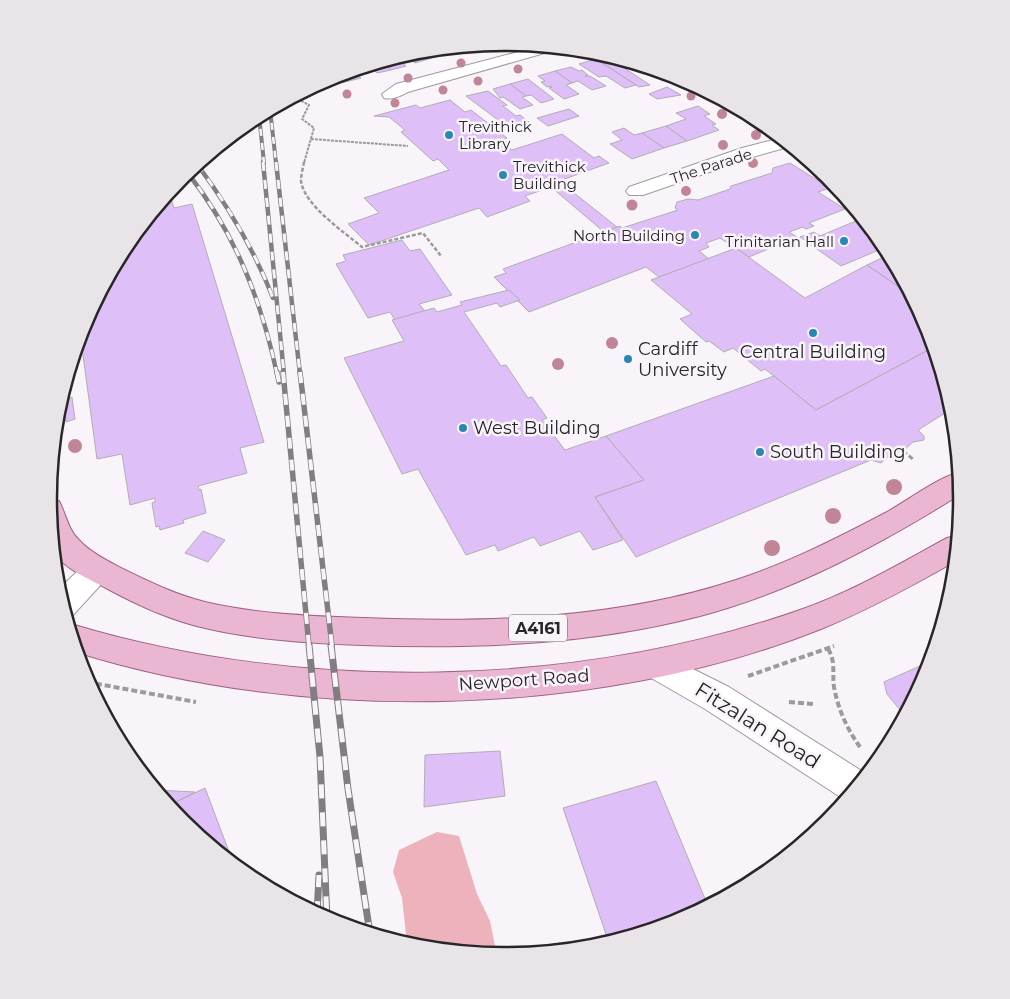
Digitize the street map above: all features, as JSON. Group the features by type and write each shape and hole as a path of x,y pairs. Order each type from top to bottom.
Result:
{"main road":[{"name":"A4161","path":"58,532 71,551 97,570 157,599 204,614 299,628 447,634 587,624 700,603 770,581 824,559 869,536 953,486"},
{"name":"Newport Road","path":"80,640 108,649 199,669 276,680 366,686 499,684 570,678 657,665 742,644 830,612 899,579 950,550"}],"street":[{"path":"390,94 402,88 538,52"},
{"name":"The Parade","path":"636,191 749,152 778,144"},
{"path":"68,600 97,570"},
{"name":"Fitzalan Road","path":"657,665 717,698 851,784"}],"path":[{"path":"301,100 309,105 302,119 314,128 301,181 304,193 319,210 362,247 423,233 440,256"},
{"path":"311,140 408,146"},
{"path":"903,451 914,460"},
{"path":"828,649 834,656 833,683 841,717 864,751"}],"shaded area":[{"path":"437,832 459,836 477,894 490,921 495,948 446,944 406,936 402,898 393,872 399,850"}],"building":[{"path":"432,58 415,63 413,61"},
{"path":"592,60 601,62 636,85 625,88 606,76 599,77 579,64"},
{"path":"601,62 624,68 650,85 639,87"},
{"path":"403,64 406,66 391,70 388,67"},
{"path":"388,67 391,70 377,73 375,71"},
{"path":"571,67 579,71 582,70 588,75 585,76 590,76 606,86 592,90 578,81 572,83 555,71"},
{"path":"555,71 572,83 566,85 579,94 564,99 549,88 551,86 547,87 541,82 545,81 538,76"},
{"path":"358,76 361,78 345,82"},
{"path":"528,79 554,99 541,103 531,95 526,96 510,84"},
{"path":"510,84 526,96 522,97 533,105 520,109 503,97 500,98 493,89"},
{"path":"667,87 681,95 657,99 649,94"},
{"path":"488,91 507,105 503,106 516,116 520,115 529,122 510,129 466,96"},
{"name":"Trevithick Building","path":"450,100 465,112 471,110 507,138 500,141 512,150 562,134 594,158 599,156 609,163 559,181 617,227 604,232 551,187 525,196 530,201 487,217 479,208 369,245 348,224 379,213 364,198 449,170 438,159 433,161 401,132 405,130 389,117 374,116 416,105 420,108"},
{"path":"698,106 710,114 704,116 716,124 712,125 719,130 687,141 666,126 686,119 676,113"},
{"path":"569,109 579,116 548,126 537,118"},
{"path":"666,126 687,141 664,148 642,133"},
{"path":"624,128 634,135 642,133 664,148 632,159 610,144 622,140 612,132"},
{"name":"North Building","path":"790,163 822,183 828,189 818,192 845,209 809,223 814,226 806,229 803,227 789,232 797,237 749,257 720,238 706,243 709,247 699,251 709,259 659,277 646,267 529,312 494,277 506,273 503,269 620,226 622,228 678,210 675,208 677,202 688,199 698,200 730,189 731,186 772,173 773,168"},
{"path":"172,200 174,208 192,204 264,442 240,448 247,473 198,486 199,490 201,489 206,513 183,520 184,523 160,530 159,526 156,527 152,503 155,502 155,498 130,505 122,454 97,459 82,351 91,328 117,275 149,227"},
{"name":"Trinitarian Hall","path":"856,221 878,250 841,266 800,237 814,232 820,236"},
{"path":"402,240 410,251 420,249 452,295 419,304 425,311 395,320 390,312 368,318 336,264 346,261 343,255"},
{"name":"Central Building","path":"736,248 805,298 867,265 900,287 927,351 816,410 765,369 761,371 733,348 724,352 709,341 706,342 680,319 692,314 651,280"},
{"path":"883,258 900,287 867,265"},
{"name":"West Building","path":"509,290 520,300 500,307 497,303 464,312 501,366 506,365 528,398 532,397 547,418 542,420 565,450 606,436 644,480 595,497 623,540 593,550 580,531 540,546 534,537 498,551 495,545 466,555 418,469 402,474 344,358 404,341 392,320 434,308 437,312 462,305 460,302"},
{"name":"South Building","path":"927,351 945,413 918,430 924,436 924,440 913,442 903,451 892,453 881,463 871,460 636,557 595,497 644,480 606,436 774,376 816,410"},
{"path":"72,397 75,419 66,422 65,412 68,398"},
{"path":"203,531 225,540 208,562 185,553"},
{"path":"921,665 900,710 887,694 884,682"},
{"path":"500,751 505,796 424,807 425,755"},
{"path":"656,781 706,901 649,924 606,936 563,808"},
{"path":"205,788 229,853 209,837 175,803"},
{"path":"164,790 195,792 175,802"}],"railway":[{"path":"271,117 276,163"},
{"path":"260,124 264,163"},
{"path":"263,162 284,374"},
{"path":"276,162 300,374"},
{"path":"201,170 240,228 273,298"},
{"path":"192,179 219,219 244,268 263,319 277,374"},
{"path":"277,372 279,382"},
{"path":"283,372 309,646"},
{"path":"300,372 332,646"},
{"path":"309,645 320,757 327,911"},
{"path":"331,645 348,789 369,926"},
{"path":"317,907 319,875"}],"place":[{"name":"Trevithick Library","path":"449,135"},
{"name":"Trevithick Building","path":"503,175"},
{"name":"North Building","path":"695,235"},
{"name":"Trinitarian Hall","path":"844,241"},
{"name":"Central Building","path":"813,333"},
{"name":"Cardiff University","path":"628,359"},
{"name":"West Building","path":"463,428"},
{"name":"South Building","path":"760,452"}]}
